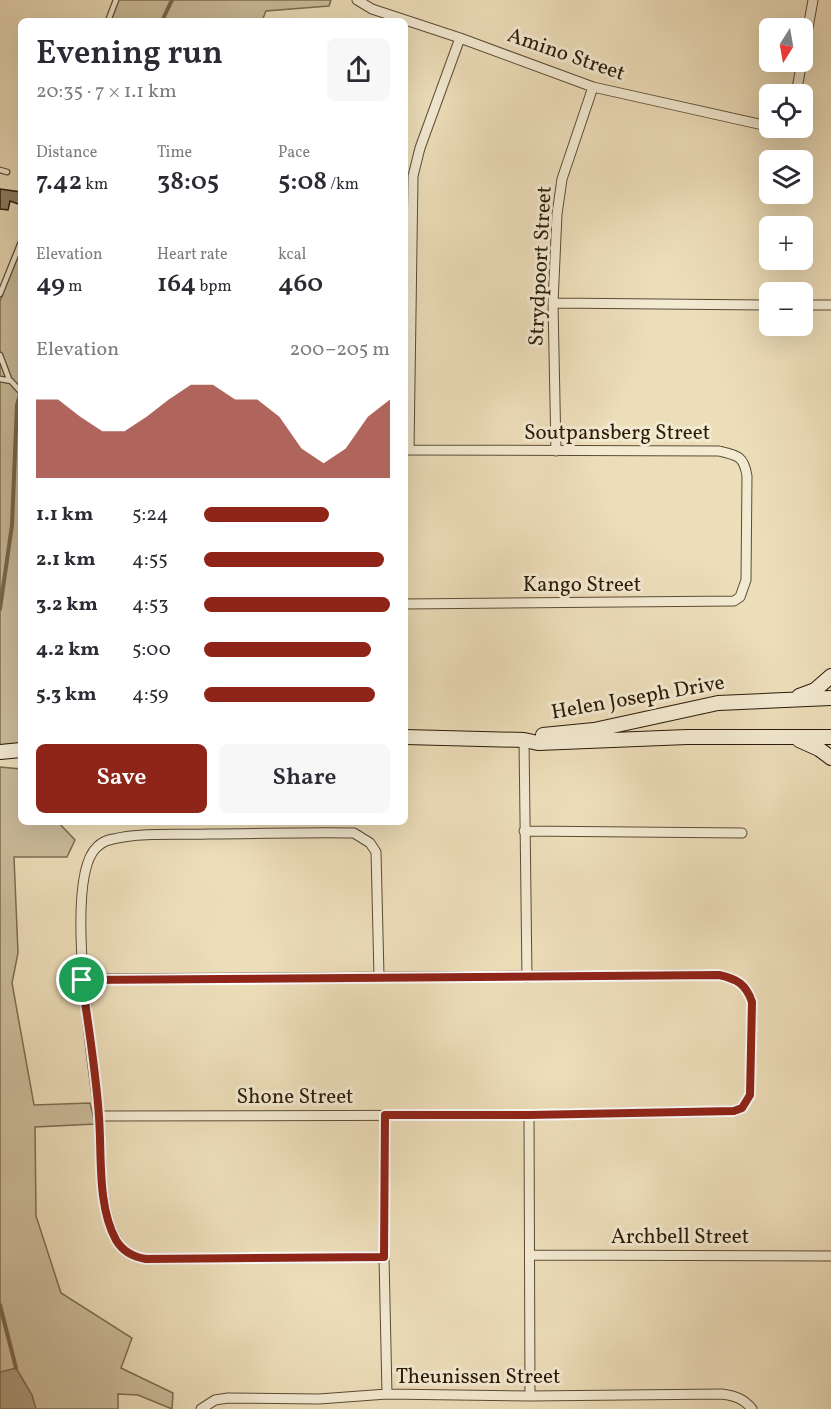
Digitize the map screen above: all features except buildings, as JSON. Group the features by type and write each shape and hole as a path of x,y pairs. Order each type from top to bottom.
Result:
{"street":[{"name":"Amino Street","path":"357,0 372,9 399,18"},
{"path":"798,84 814,1"},
{"name":"Amino Street","path":"408,21 593,87 759,123"},
{"path":"408,300 409,175 460,38"},
{"name":"Strydpoort Street","path":"556,451 553,303 557,214 562,179 593,87"},
{"path":"553,303 759,305"},
{"path":"813,305 831,305"},
{"name":"Soutpansberg Street","path":"408,450 718,451 732,454 742,459 746,465 746,580"},
{"name":"Kango Street","path":"408,604 726,603 740,597 746,580"},
{"path":"789,699 815,690 831,676"},
{"name":"Helen Joseph Drive","path":"524,740 534,736 594,730 699,706 831,698"},
{"path":"791,736 819,749 831,758"},
{"name":"Helen Joseph Drive","path":"408,737 524,740 538,743 687,737 831,737"},
{"path":"82,980 379,976 527,977 524,740"},
{"path":"0,752 18,750"},
{"path":"524,831 742,834"},
{"path":"379,976 377,864 375,852 362,836 345,833 157,835 114,838 100,844 90,857 82,883 82,980 99,1116 105,1204 117,1242 131,1255 146,1259 384,1257"},
{"name":"Shone Street","path":"99,1116 529,1115 734,1111 742,1108 750,1095 752,1002 742,984 734,978 719,975 527,977"},
{"path":"385,1115 384,1257 387,1394"},
{"path":"529,1115 530,1396"},
{"name":"Archbell Street","path":"530,1255 831,1256"},
{"name":"Theunissen Street","path":"201,1409 215,1400 228,1398 320,1404 387,1394 530,1396 723,1394 736,1396 746,1401 752,1409"}],"lane":[{"path":"109,18 116,0"},
{"path":"0,170 7,172"},
{"path":"0,294 18,249"},
{"path":"0,356 9,379 18,389"},
{"path":"0,379 9,379"}],"shaded area":[{"path":"114,0 331,0 329,6 266,11 263,18 107,18"},
{"path":"18,255 18,743 0,745 0,301"},
{"path":"0,767 18,769 18,825 61,825 75,840 67,857 14,857 18,953 12,983 34,1105 90,1103 95,1124 35,1127 36,1216 61,1293 132,1338 121,1368 173,1393 172,1409 138,1395 118,1394 118,1409 0,1409"},
{"path":"16,1368 32,1395 36,1409 0,1409 0,1372"}],"waterway":[{"path":"163,18 172,0"},
{"path":"0,609 12,525 18,402"},
{"path":"0,1305 16,1368"}],"route":[{"path":"719,975 734,978 742,984 752,1002 750,1095 742,1108 734,1111 385,1115 384,1257 138,1258 124,1250 117,1242 105,1204 99,1116 82,980 719,975"}]}
